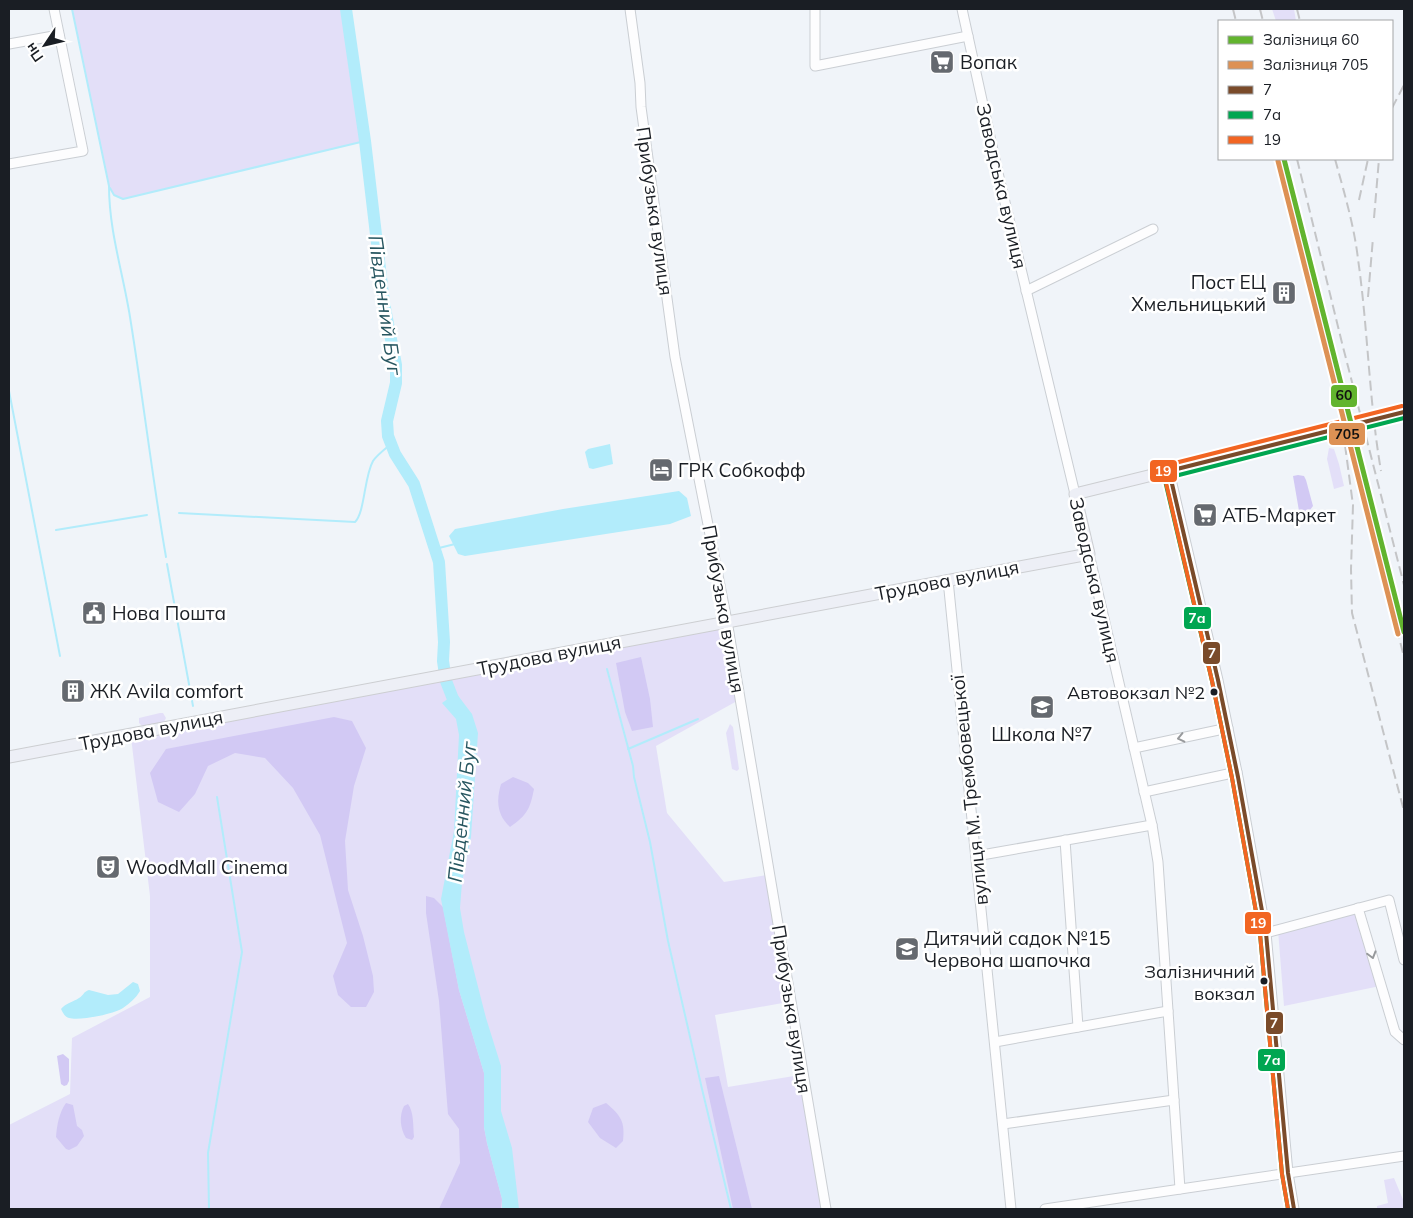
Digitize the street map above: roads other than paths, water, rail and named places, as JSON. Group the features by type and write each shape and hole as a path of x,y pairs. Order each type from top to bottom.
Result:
{"main road":[{"path":"1075,494 1404,412"},
{"name":"Заводська вулиця","path":"1075,494 1089,554"},
{"name":"Трудова вулиця","path":"9,757 1089,554"}],"street":[{"path":"9,164 82,151 54,9"},
{"name":"Прибузька вулиця","path":"630,9 640,83 641,107 675,357 727,621 826,1209"},
{"path":"815,9 815,66 968,36"},
{"name":"Заводська вулиця","path":"962,9 1075,494"},
{"path":"9,44 59,35"},
{"path":"1026,290 1153,229"},
{"path":"1169,471 1228,728 1266,933 1288,1173 1294,1209"},
{"name":"Заводська вулиця","path":"1089,554 1152,825 1158,862 1180,1189"},
{"name":"вулиця М. Трембовецької","path":"948,580 1011,1209"},
{"path":"1134,748 1228,728"},
{"path":"1144,792 1237,772"},
{"path":"976,856 1152,825"},
{"path":"1065,840 1078,1027"},
{"path":"1266,933 1389,900 1404,960"},
{"path":"1358,908 1395,1032 1404,1040"},
{"path":"995,1042 1168,1010"},
{"path":"1003,1124 1174,1100"},
{"path":"1045,1209 1404,1156"}],"water":[{"path":"610,444 613,464 593,469 589,468 585,452 588,449"},
{"path":"679,491 687,498 691,516 670,524 465,556 458,554 449,536 455,529 563,509"},
{"path":"456,693 472,714 478,733 471,837 462,882 460,908 464,932 486,1018 501,1066 501,1111 512,1148 519,1209 502,1209 502,1199 484,1127 484,1073 459,990 441,899 454,831 459,735 456,719 442,703"},
{"path":"133,982 138,984 140,991 137,996 123,1008 112,1013 74,1019 66,1017 61,1009 89,990 108,995 118,994"}],"waterway":[{"path":"72,9 109,186 111,219 130,317 166,557"},
{"name":"Південний Буг","path":"346,9 365,141 384,303 396,365 396,383 387,421 388,436 395,454 414,484 439,562 444,642 443,661 446,681 453,699 460,710"},
{"path":"110,188 114,195 123,199 365,141"},
{"path":"9,391 60,656"},
{"path":"179,513 355,522 361,511 373,461 391,444"},
{"path":"56,530 147,515"},
{"path":"435,549 455,544"},
{"path":"167,564 193,706"},
{"path":"607,669 633,766 650,842 668,941 731,1209"},
{"path":"628,749 698,719"},
{"path":"209,1209 208,1153 242,952 217,797"}],"railway":[{"path":"1233,9 1236,20"},
{"path":"1260,9 1263,20"},
{"path":"1297,9 1300,20"},
{"path":"1393,106 1404,85"},
{"path":"1297,160 1404,585"},
{"path":"1335,160 1356,246 1381,471"},
{"path":"1359,200 1368,160"},
{"path":"1374,218 1379,160"},
{"path":"1368,297 1373,238"},
{"path":"1333,351 1343,418 1404,657"},
{"path":"1345,445 1353,505 1352,613 1404,811"}],"rail line":[{"name":"60","path":"1284,160 1404,632"},
{"name":"705","path":"1278,161 1398,634"}],"place":[{"name":"Вопак","path":"942,62"},
{"name":"Пост ЕЦ Хмельницький","path":"1284,293"},
{"name":"ГРК Собкофф","path":"661,470"},
{"name":"АТБ-Маркет","path":"1205,515"},
{"name":"Нова Пошта","path":"94,613"},
{"name":"ЖК Avila comfort","path":"73,691"},
{"name":"Автовокзал №2","path":"1214,692"},
{"name":"Школа №7","path":"1042,707"},
{"name":"WoodMall Cinema","path":"108,867"},
{"name":"Дитячий садок №15 Червона шапочка","path":"907,949"},
{"name":"Залізничний вокзал","path":"1264,981"}]}
